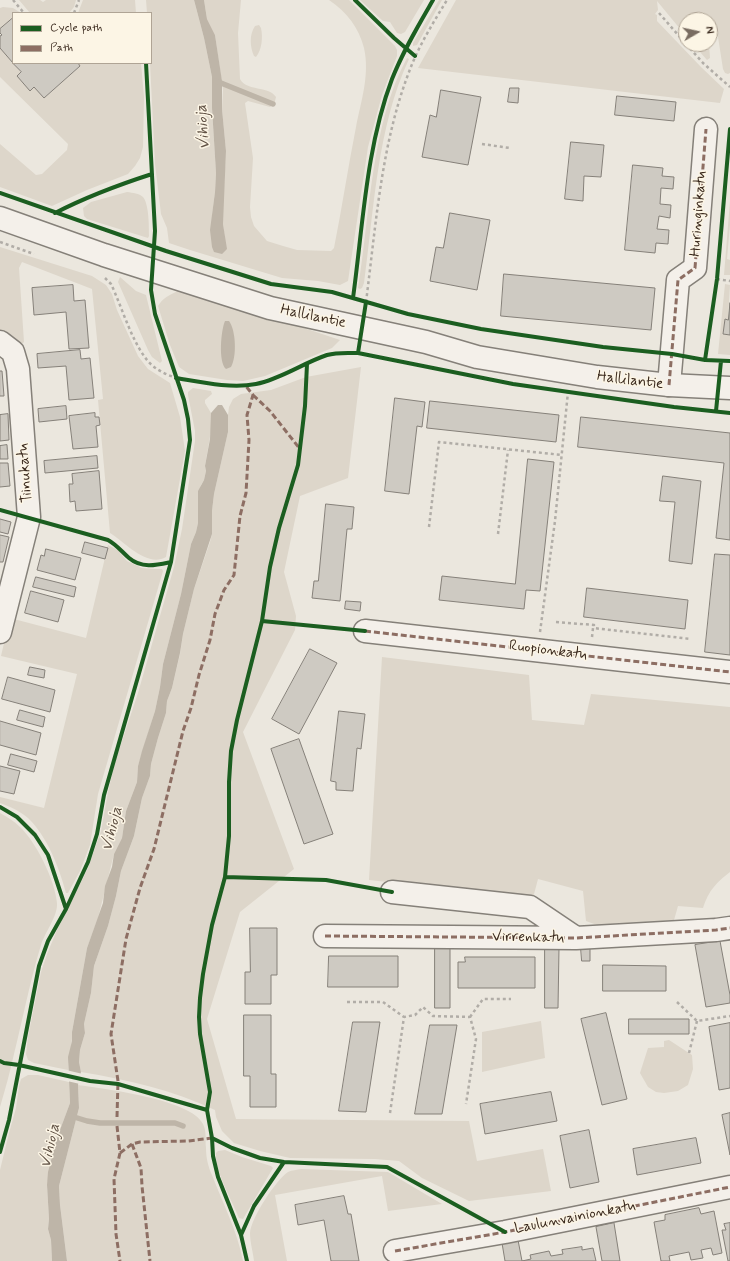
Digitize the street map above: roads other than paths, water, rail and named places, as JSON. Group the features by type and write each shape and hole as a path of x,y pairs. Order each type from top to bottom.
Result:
{"street":[{"name":"Huringinkatu","path":"669,385 678,280 695,268 706,129"},
{"name":"Hallilantie","path":"0,218 104,255 270,308 426,342 477,357 598,377 669,385 730,388"},
{"name":"Tiinukatu","path":"0,342 13,352 18,369 30,517 0,632"},
{"name":"Ruopionkatu","path":"365,631 730,672"},
{"path":"392,892 530,907 576,938"},
{"name":"Virrenkatu","path":"325,936 576,938 730,928"},
{"name":"Laulunvainionkatu","path":"395,1251 513,1230 730,1187"}],"waterway":[{"path":"216,81 273,104"},
{"path":"71,1116 100,1123 175,1123 183,1126"}],"water label":[{"name":"Vihioja","path":"204,127"},
{"name":"Vihioja","path":"113,829"},
{"name":"Vihioja","path":"51,1146"}]}
